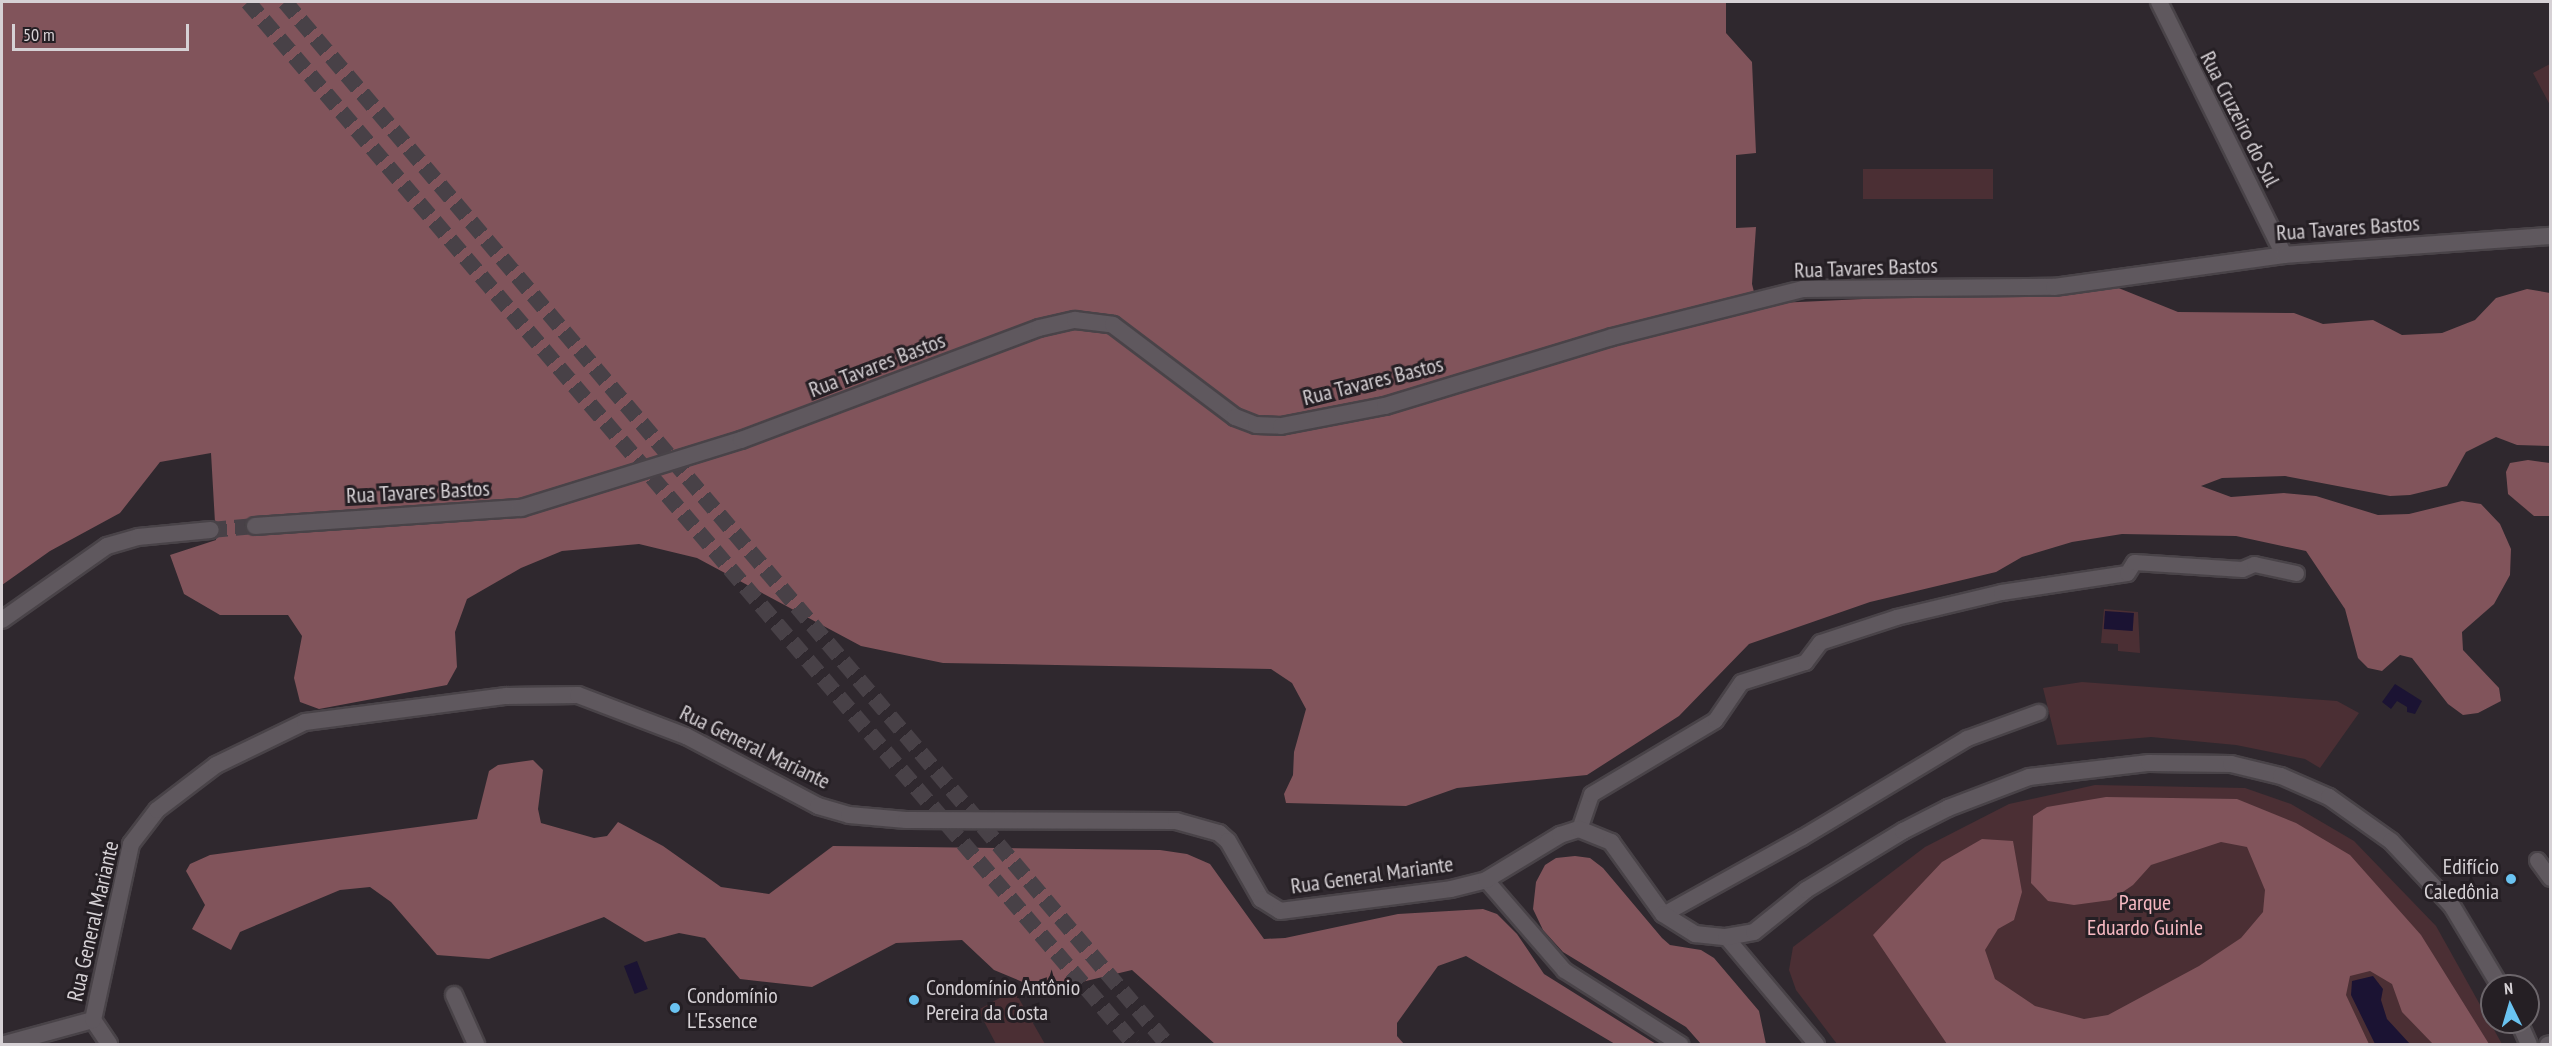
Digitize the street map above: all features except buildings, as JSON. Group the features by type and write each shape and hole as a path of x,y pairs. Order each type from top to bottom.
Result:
{"street":[{"name":"Rua Cruzeiro do Sul","path":"2159,2 2284,255"},
{"name":"Rua Tavares Bastos","path":"255,526 521,508 741,440 1039,328 1075,320 1113,325 1235,417 1256,425 1281,426 1385,406 1612,337 1803,289 2054,287 2284,255 2550,236"},
{"path":"4,616 107,546 138,537 211,530"},
{"name":"Rua General Mariante","path":"5,1044 93,1020 131,844 157,810 216,765 304,722 506,696 578,694 686,736 818,806 849,815 906,820 1176,821 1219,833 1228,841 1261,899 1280,910 1451,889 1486,880 1560,835 1580,829"},
{"path":"1580,829 1611,842 1663,914 1695,934 1726,937 1754,932 1806,891 1903,831 1948,808 2030,777 2149,763 2231,764 2281,776 2330,798 2391,840 2452,906 2493,974"},
{"path":"454,995 476,1044"},
{"path":"93,1020 109,1044"}],"lane":[{"path":"1580,829 1591,794 1715,720 1741,682 1805,662 1820,642 1896,617 2001,592 2127,573 2134,562 2242,569 2254,564 2296,573"},
{"path":"1663,914 1802,837 1967,738 2038,712"},
{"path":"2537,860 2550,878"},
{"path":"1486,880 1564,970 1680,1044"},
{"path":"1726,937 1816,1044"}],"green space":[{"path":"2550,64 2550,105 2533,73"},
{"path":"1863,169 1993,169 1993,199 1863,199"},
{"path":"2104,609 2138,612 2140,653 2118,651 2118,644 2101,643"},
{"path":"2082,682 2337,701 2359,713 2320,768 2305,759 2236,745 2151,737 2057,745 2043,688"},
{"name":"Parque Eduardo Guinle","path":"2095,785 2245,788 2291,804 2354,841 2436,926 2480,1005 2480,1034 2496,1034 2502,1044 1837,1044 1796,990 1789,970 1793,947 1925,847 2009,804"},
{"path":"1014,990 1045,1044 996,1044 978,1010"}],"shaded area":[{"path":"2,2 1726,2 1726,33 1752,62 1756,153 1736,155 1736,228 1756,227 1752,284 1757,304 2116,287 2178,312 2294,313 2323,324 2373,320 2402,335 2442,333 2475,320 2496,298 2527,289 2550,293 2550,446 2517,445 2496,437 2466,452 2447,486 2410,495 2390,496 2285,476 2222,478 2201,486 2231,497 2284,493 2316,496 2378,515 2409,514 2462,501 2481,504 2500,524 2511,549 2510,575 2494,604 2462,632 2463,650 2499,688 2501,701 2478,713 2463,715 2448,704 2412,658 2400,655 2382,671 2368,668 2358,658 2345,609 2306,551 2236,536 2122,534 2072,542 2022,557 1996,572 1870,602 1749,644 1679,716 1587,775 1457,788 1406,806 1286,803 1284,794 1293,775 1294,752 1306,709 1292,683 1271,669 943,663 861,646 697,558 639,544 562,551 521,568 467,599 455,632 457,667 447,685 319,709 300,702 294,678 302,636 288,615 220,615 184,594 170,555 216,540 211,453 160,462 120,513 50,551 2,585"},
{"path":"2528,460 2550,463 2550,516 2534,516 2508,494 2506,472 2510,463"},
{"path":"2105,611 2134,613 2133,631 2104,629"},
{"path":"2395,684 2422,701 2415,714 2407,712 2407,707 2397,701 2391,709 2382,702"},
{"path":"533,760 543,770 538,809 541,823 594,838 607,836 618,822 663,846 721,887 769,894 833,846 1160,850 1187,854 1210,864 1264,939 1285,938 1398,914 1483,909 1497,914 1517,934 1544,974 1656,1044 1615,1044 1466,956 1438,966 1397,1023 1397,1036 1404,1044 1215,1044 1132,970 1044,991 994,970 962,940 896,943 812,987 740,979 705,938 679,933 645,942 604,917 489,959 437,955 391,902 370,887 340,890 240,932 231,950 192,929 205,905 186,871 190,864 210,855 477,819 489,771 498,765"},
{"path":"2106,797 2237,799 2296,823 2350,855 2421,935 2480,1030 2480,1034 2483,1034 2489,1044 2433,1044 2402,1012 2392,984 2370,971 2350,976 2346,995 2369,1044 1947,1044 1873,935 1942,862 1982,839 2013,841 2022,892 2014,920 1998,929 1985,950 1995,979 2035,1006 2084,1019 2108,1015 2199,966 2241,938 2263,912 2265,890 2247,847 2221,842 2151,865 2133,885 2111,900 2074,905 2048,901 2031,883 2033,816 2047,807"},
{"path":"1575,856 1590,858 1603,868 1670,945 1701,950 1714,958 1759,1011 1766,1044 1701,1044 1686,1027 1563,952 1543,930 1533,909 1536,882 1545,865 1556,858"},
{"path":"637,961 648,989 635,994 624,966"},
{"path":"2373,976 2383,989 2381,1000 2387,1019 2410,1044 2375,1044 2351,995 2352,981"}],"tunnel":[{"path":"248,2 1134,1044"},
{"path":"285,2 1167,1044"},
{"path":"211,530 255,526"}],"place":[{"name":"Edifício Caledônia","path":"2511,879"},
{"name":"Condomínio Antônio Pereira da Costa","path":"914,1000"},
{"name":"Condomínio L'Essence","path":"675,1008"}]}
